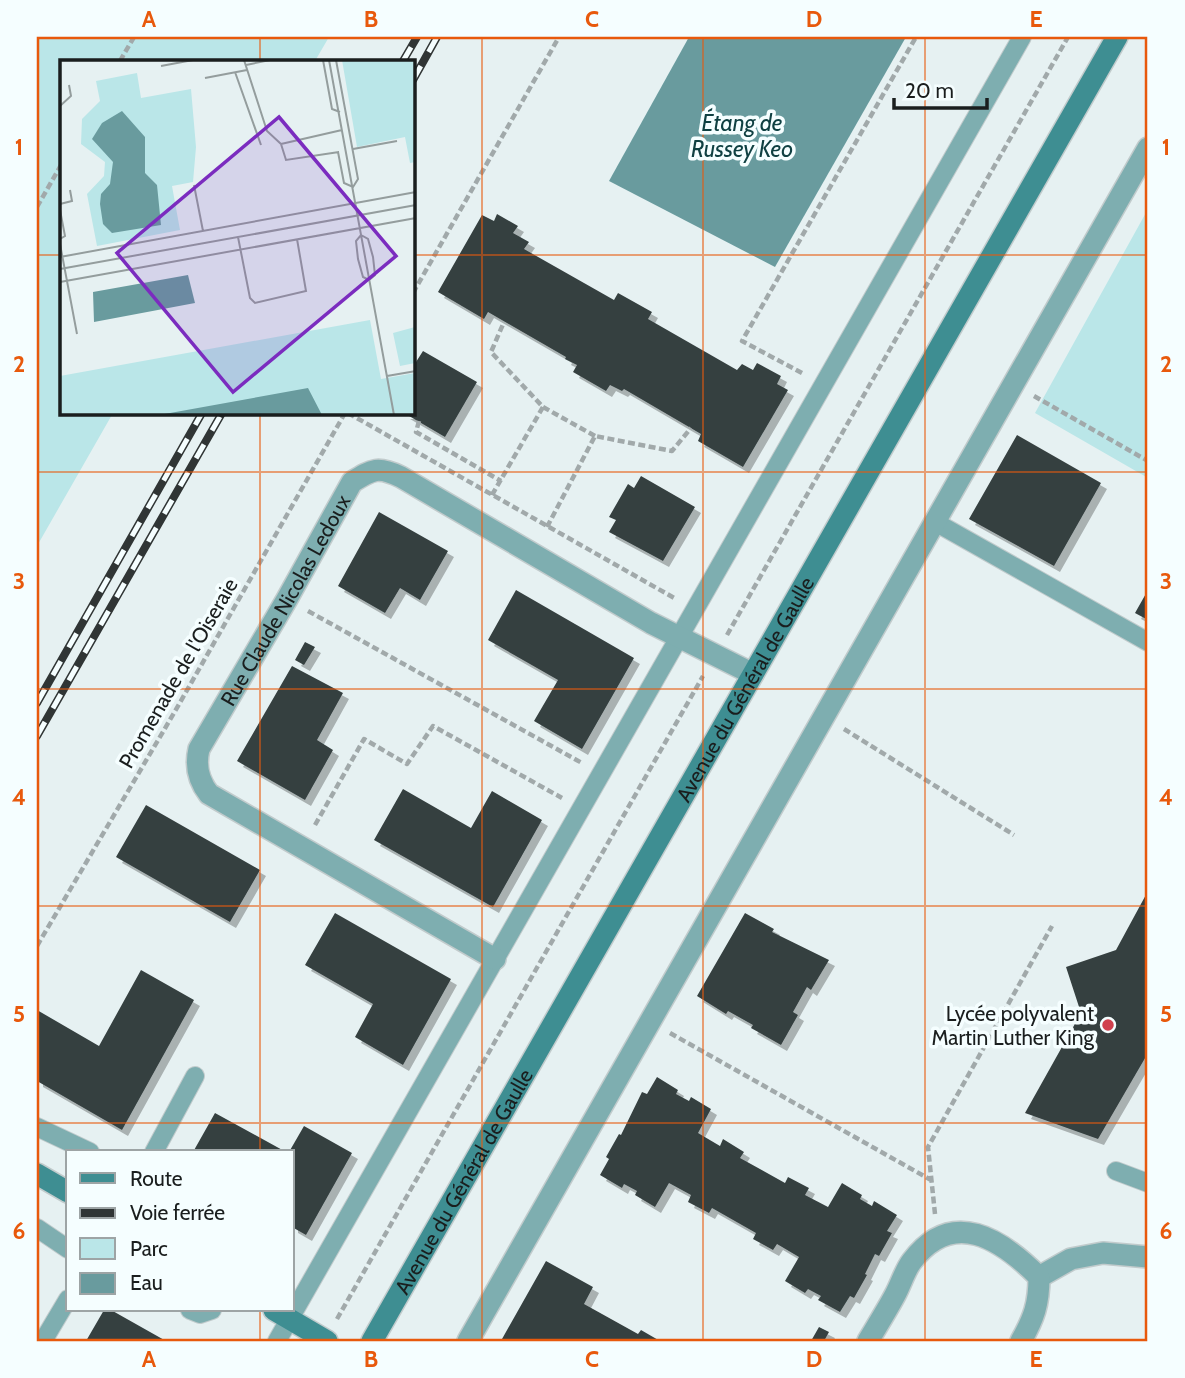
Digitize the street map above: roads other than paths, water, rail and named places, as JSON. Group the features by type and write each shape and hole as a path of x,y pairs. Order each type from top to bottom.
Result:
{"main road":[{"name":"Avenue du Général de Gaulle","path":"372,1341 1117,37"},
{"path":"37,1174 66,1191"},
{"path":"282,1314 326,1340"}],"street":[{"path":"468,1341 1148,148"},
{"name":"Rue Claude Nicolas Ledoux","path":"495,959 209,794 201,783 196,761 199,749 352,482 366,473 384,469 401,477 651,623 753,674"},
{"path":"868,1341 912,1261 937,1237 968,1231 995,1241 1020,1257 1039,1276 1039,1296 1034,1317 1021,1341"},
{"path":"1039,1276 1071,1259 1103,1253 1148,1257"}],"lane":[{"path":"294,1294 495,959 1022,37"},
{"path":"935,522 1148,642"},
{"path":"155,1150 195,1076"},
{"path":"37,1127 86,1150"},
{"path":"1116,1171 1148,1183"},
{"path":"37,1228 66,1248"},
{"path":"43,1341 66,1302"},
{"path":"277,1341 282,1314"}],"water":[{"name":"Étang de Russey Keo","path":"689,37 906,37 775,267 609,181"}],"railway":[{"path":"404,60 417,37"},
{"path":"415,76 437,37"},
{"path":"37,703 201,415"},
{"path":"37,736 221,415"}],"place":[{"name":"Lycée polyvalent Martin Luther King","path":"1108,1025"}]}
